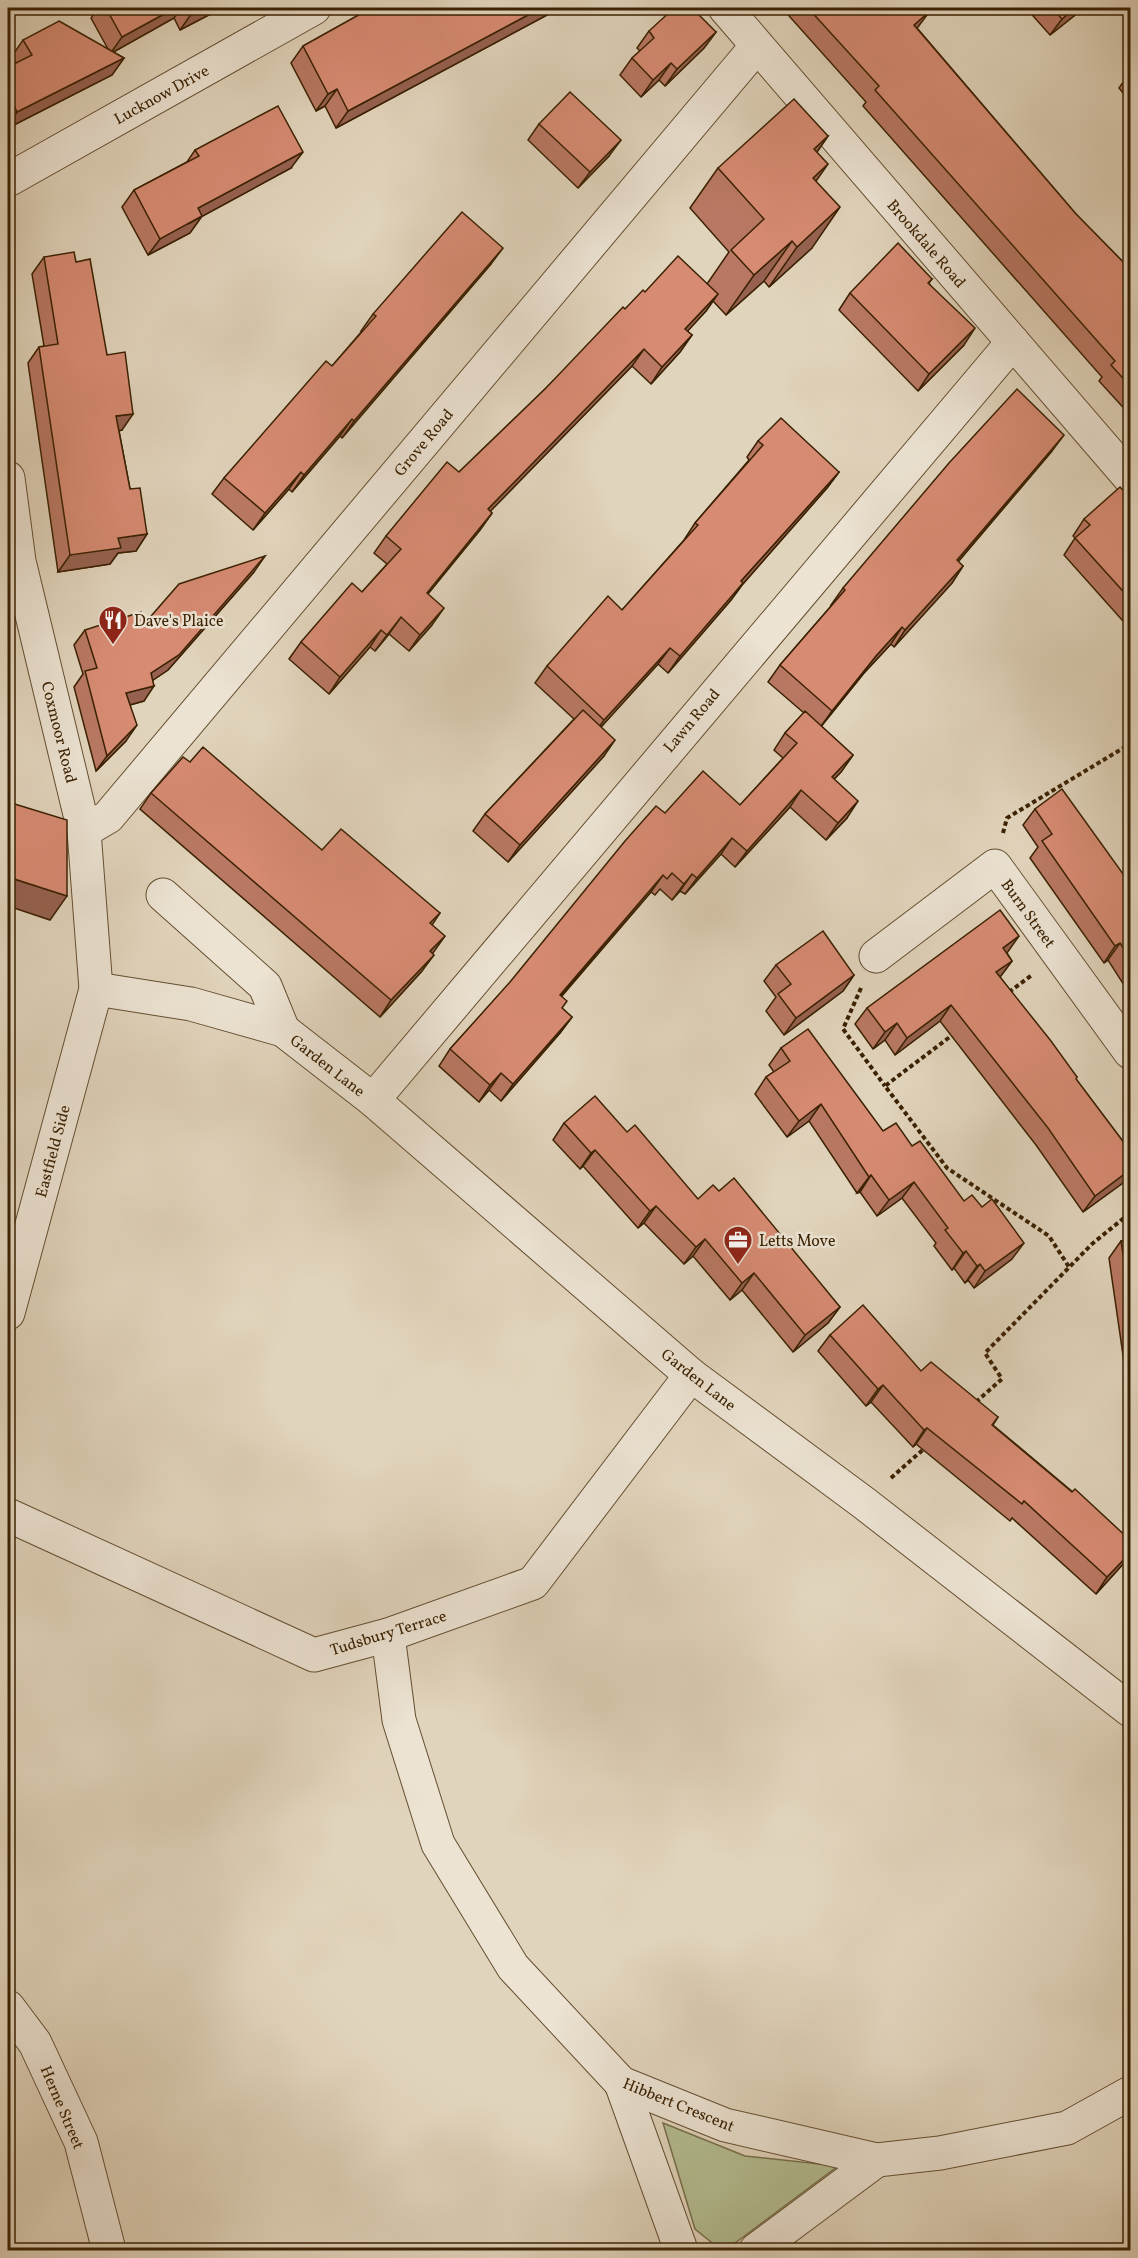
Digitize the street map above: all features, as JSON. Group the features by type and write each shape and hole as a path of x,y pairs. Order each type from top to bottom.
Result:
{"street":[{"name":"Lucknow Drive","path":"8,180 314,8"},
{"name":"Brookdale Road","path":"725,8 1131,478"},
{"name":"Grove Road","path":"84,831 108,817 757,46"},
{"name":"Lawn Road","path":"373,1101 1013,342"},
{"name":"Coxmoor Road","path":"8,478 13,562 84,831 96,989"},
{"name":"Burn Street","path":"876,956 995,866 1131,1052"},
{"name":"Garden Lane","path":"163,895 265,986 283,1030"},
{"name":"Garden Lane","path":"96,989 191,1004 283,1030 373,1101 691,1376 864,1503 1131,1710"},
{"name":"Eastfield Side","path":"8,1313 96,989"},
{"name":"Tudsbury Terrace","path":"8,1515 314,1655 388,1635 533,1583 691,1376"},
{"name":"Hibbert Crescent","path":"388,1635 399,1720 438,1844 513,1967 621,2084 725,2125 877,2160 940,2153 1067,2128 1131,2093"},
{"name":"Herne Street","path":"8,2007 35,2043 81,2142 109,2250"},
{"path":"621,2084 681,2250"},
{"path":"756,2250 877,2160"}],"path":[{"path":"995,866 1007,818 1131,744"},
{"path":"1004,996 1059,954"},
{"path":"876,956 843,1029 947,1168 1049,1236 1069,1267"},
{"path":"885,1086 958,1030"},
{"path":"967,1410 1002,1379 985,1353 1092,1244 1131,1212"},
{"path":"864,1503 932,1441"}],"green space":[{"path":"663,2123 745,2156 838,2166 731,2246 716,2246 695,2229"}],"building":[{"path":"106,8 175,8 122,37"},
{"path":"189,8 202,8 192,13"},
{"path":"371,8 541,8 348,111 337,89 328,94 303,46"},
{"path":"674,8 692,8 716,32 677,69 671,63 653,80 632,58 654,38 649,31"},
{"path":"808,8 927,8 930,11 914,25 1076,214 1131,270 1131,387 1111,365 1115,361 875,90 879,86"},
{"path":"1052,8 1075,8 1062,19"},
{"path":"59,21 124,58 17,112 8,92 8,67 32,55 23,40"},
{"path":"570,92 621,140 590,172 539,124"},
{"path":"794,99 828,136 814,149 828,164 813,178 840,207 797,247 792,241 754,275 731,250 764,219 718,168"},
{"path":"278,106 303,152 198,208 202,216 160,239 134,190 199,156 195,150"},
{"path":"462,212 503,248 354,421 352,419 304,475 301,472 265,513 224,478 326,361 332,366 376,316 373,314"},
{"path":"898,243 932,279 928,283 975,328 929,374 850,293"},
{"path":"74,252 76,262 90,259 107,355 125,352 133,414 116,416 130,489 140,488 147,534 118,538 121,548 70,555 39,347 58,344 44,257"},
{"path":"678,256 718,294 685,329 692,335 662,367 644,349 488,509 492,513 427,593 444,608 420,635 401,617 387,635 381,630 340,677 301,642 352,583 362,592 401,549 386,536 447,462 459,472 546,388 623,307 625,309 643,290 645,292"},
{"path":"1017,389 1064,435 957,560 963,566 905,630 902,627 832,711 780,665 949,463"},
{"path":"781,418 839,472 741,581 743,583 680,656 670,648 604,720 547,666 608,596 622,610 698,525 695,523 763,445 758,441"},
{"path":"1120,487 1131,499 1131,600 1075,538 1090,525 1084,519"},
{"path":"265,556 179,655 151,673 154,686 126,693 137,725 107,756 85,671 97,668 85,630 141,612 145,623 179,584"},
{"path":"583,710 615,740 520,845 485,814"},
{"path":"805,711 853,755 832,777 858,801 838,823 801,790 747,851 732,838 697,878 692,874 684,884 672,873 667,879 663,875 560,995 567,1001 562,1008 572,1017 513,1084 501,1073 490,1085 450,1049 510,982 656,806 665,813 703,771 740,805 797,743 785,733"},
{"path":"203,747 322,850 341,829 440,913 430,923 445,936 430,951 434,955 391,1000 151,793 183,757 190,762"},
{"path":"1062,789 1131,885 1131,960 1120,943 1115,946 1042,841 1052,834 1035,809"},
{"path":"8,802 67,820 67,896 8,877 11,859 8,858"},
{"path":"1000,910 1019,936 1003,948 1012,961 996,972 1051,1041 1077,1077 1076,1079 1131,1152 1131,1169 1095,1196 1048,1128 951,1005 907,1038 897,1023 885,1032 867,1008"},
{"path":"823,931 854,975 796,1018 778,994 791,984 776,965"},
{"path":"808,1029 883,1131 896,1123 912,1146 920,1141 964,1201 972,1195 982,1207 992,1199 1024,1243 985,1271 980,1264 977,1266 966,1251 963,1253 945,1230 948,1228 914,1182 889,1200 871,1175 869,1177 821,1104 799,1121 766,1077 790,1061 781,1048"},
{"path":"595,1096 627,1132 635,1125 698,1199 713,1185 719,1191 734,1178 840,1307 805,1335 754,1273 742,1283 705,1239 696,1247 656,1206 650,1211 595,1150 591,1153 564,1123"},
{"path":"1131,1240 1131,1307 1121,1241"},
{"path":"863,1305 921,1371 931,1362 998,1417 992,1425 1072,1492 1075,1489 1131,1541 1131,1552 1107,1577 1024,1501 1022,1504 927,1428 924,1430 883,1385 878,1389 830,1335"}],"place":[{"name":"Dave's Plaice","path":"113,646"},
{"name":"Letts Move","path":"738,1266"}]}
